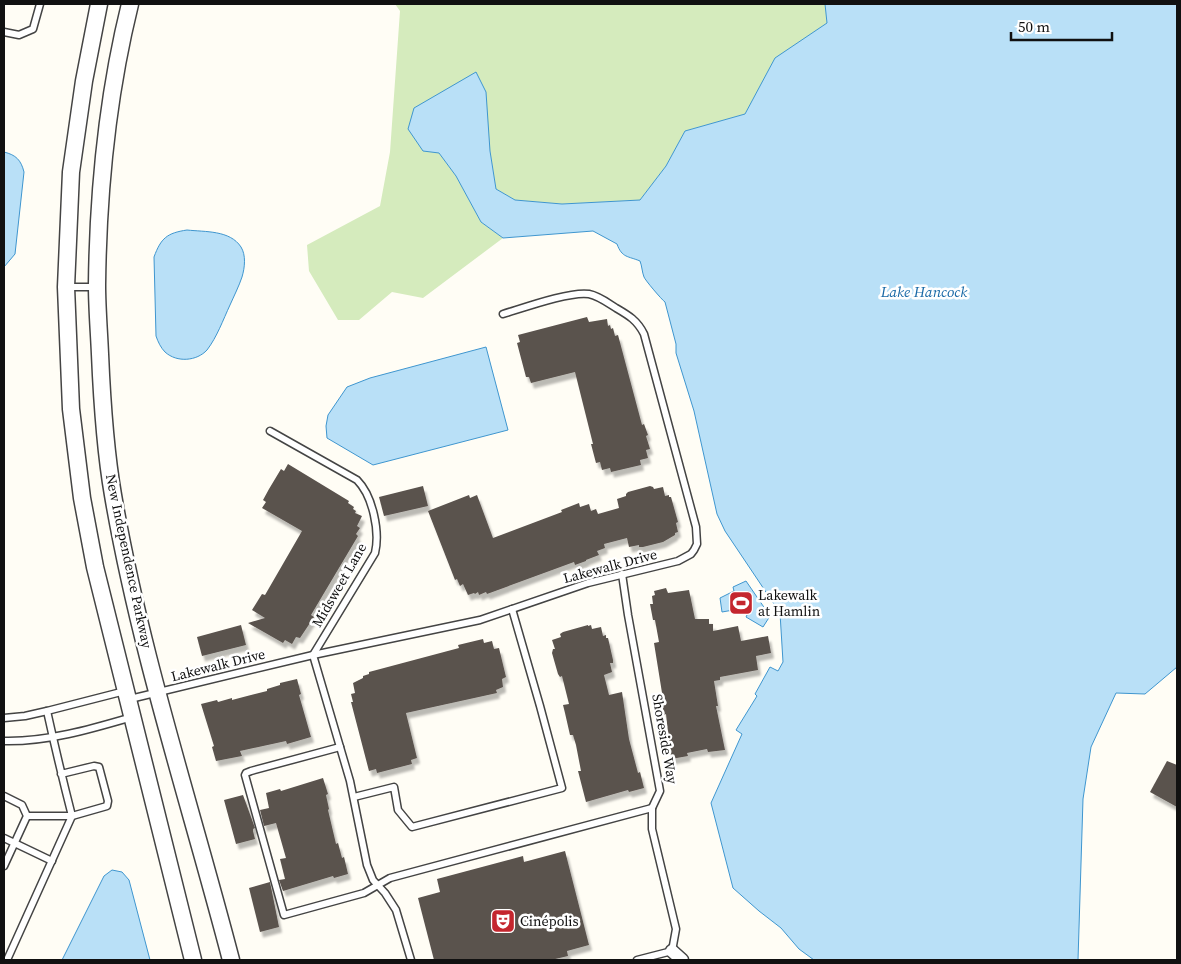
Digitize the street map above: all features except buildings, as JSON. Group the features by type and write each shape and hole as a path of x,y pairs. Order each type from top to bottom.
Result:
{"street":[{"path":"99,4 84,80 71,172 66,287 71,409 82,498 95,567 193,960"},
{"name":"New Independence Parkway","path":"130,4 113,92 100,201 97,287 102,406 112,493 128,569 157,692 231,960"},
{"path":"672,951 682,960"}],"lane":[{"path":"4,32 19,35 33,30 40,4"},
{"path":"66,287 97,287"},
{"name":"Lakewalk Drive","path":"4,718 25,716 127,695 157,692 313,655 466,624 571,588 685,558 691,554 697,544 696,527 644,334 640,326 631,317 590,294 568,296 502,314"},
{"name":"Midsweet Lane","path":"270,431 357,480 367,492 376,526 377,536 374,553 313,655"},
{"name":"Shoreside Way","path":"622,574 660,792 652,808 652,829 676,929 672,951"},
{"path":"354,797 394,787 398,810 412,827 562,788 512,609"},
{"path":"313,655 354,797 367,865 373,880 385,892 396,910 411,960"},
{"path":"7,960 72,816 47,711"},
{"path":"4,741 26,741 52,737 133,716"},
{"path":"340,747 251,771 245,775 284,915 364,893 390,878 652,808"},
{"path":"27,816 72,816 107,806 108,801 99,767 94,766 61,774"},
{"path":"4,796 22,805 27,816"},
{"path":"4,866 27,816"},
{"path":"4,838 52,861"},
{"path":"637,960 672,951"}],"green space":[{"path":"395,4 825,4 827,23 775,59 745,114 685,131 666,166 640,200 562,204 515,200 496,189 490,151 439,153 456,176 481,222 503,238 423,298 392,292 359,320 338,320 309,271 307,245 380,206 390,152 400,11"}],"water":[{"name":"Lake Hancock","path":"825,4 1177,4 1177,667 1145,694 1116,693 1091,747 1083,799 1078,960 814,960 799,949 781,928 733,888 711,803 742,734 736,730 757,696 755,694 770,667 778,671 783,662 780,613 725,531 717,514 694,411 676,353 676,344 665,302 645,279 640,261 626,256 621,252 617,244 593,231 503,238 481,222 456,176 439,153 423,151 408,129 414,108 476,72 486,92 490,151 496,189 515,200 562,204 640,200 666,166 685,131 745,114 775,58 827,23"},
{"path":"4,152 17,159 24,172 15,254 4,267"},
{"path":"187,230 217,233 230,237 241,247 244,261 243,273 239,284 214,340 203,354 181,359 170,356 165,352 156,336 154,257 162,241 174,233"},
{"path":"486,347 508,430 373,465 327,438 326,426 328,415 347,387 370,378"},
{"name":"Lakewalk at Hamlin","path":"746,581 770,616 763,627 746,617 748,613 739,609 722,612 720,598 734,591 733,587"},
{"path":"112,870 122,872 129,880 150,960 62,960 104,876"}],"place":[{"name":"Lakewalk at Hamlin","path":"741,603"},
{"name":"Cinépolis","path":"503,921"}]}
